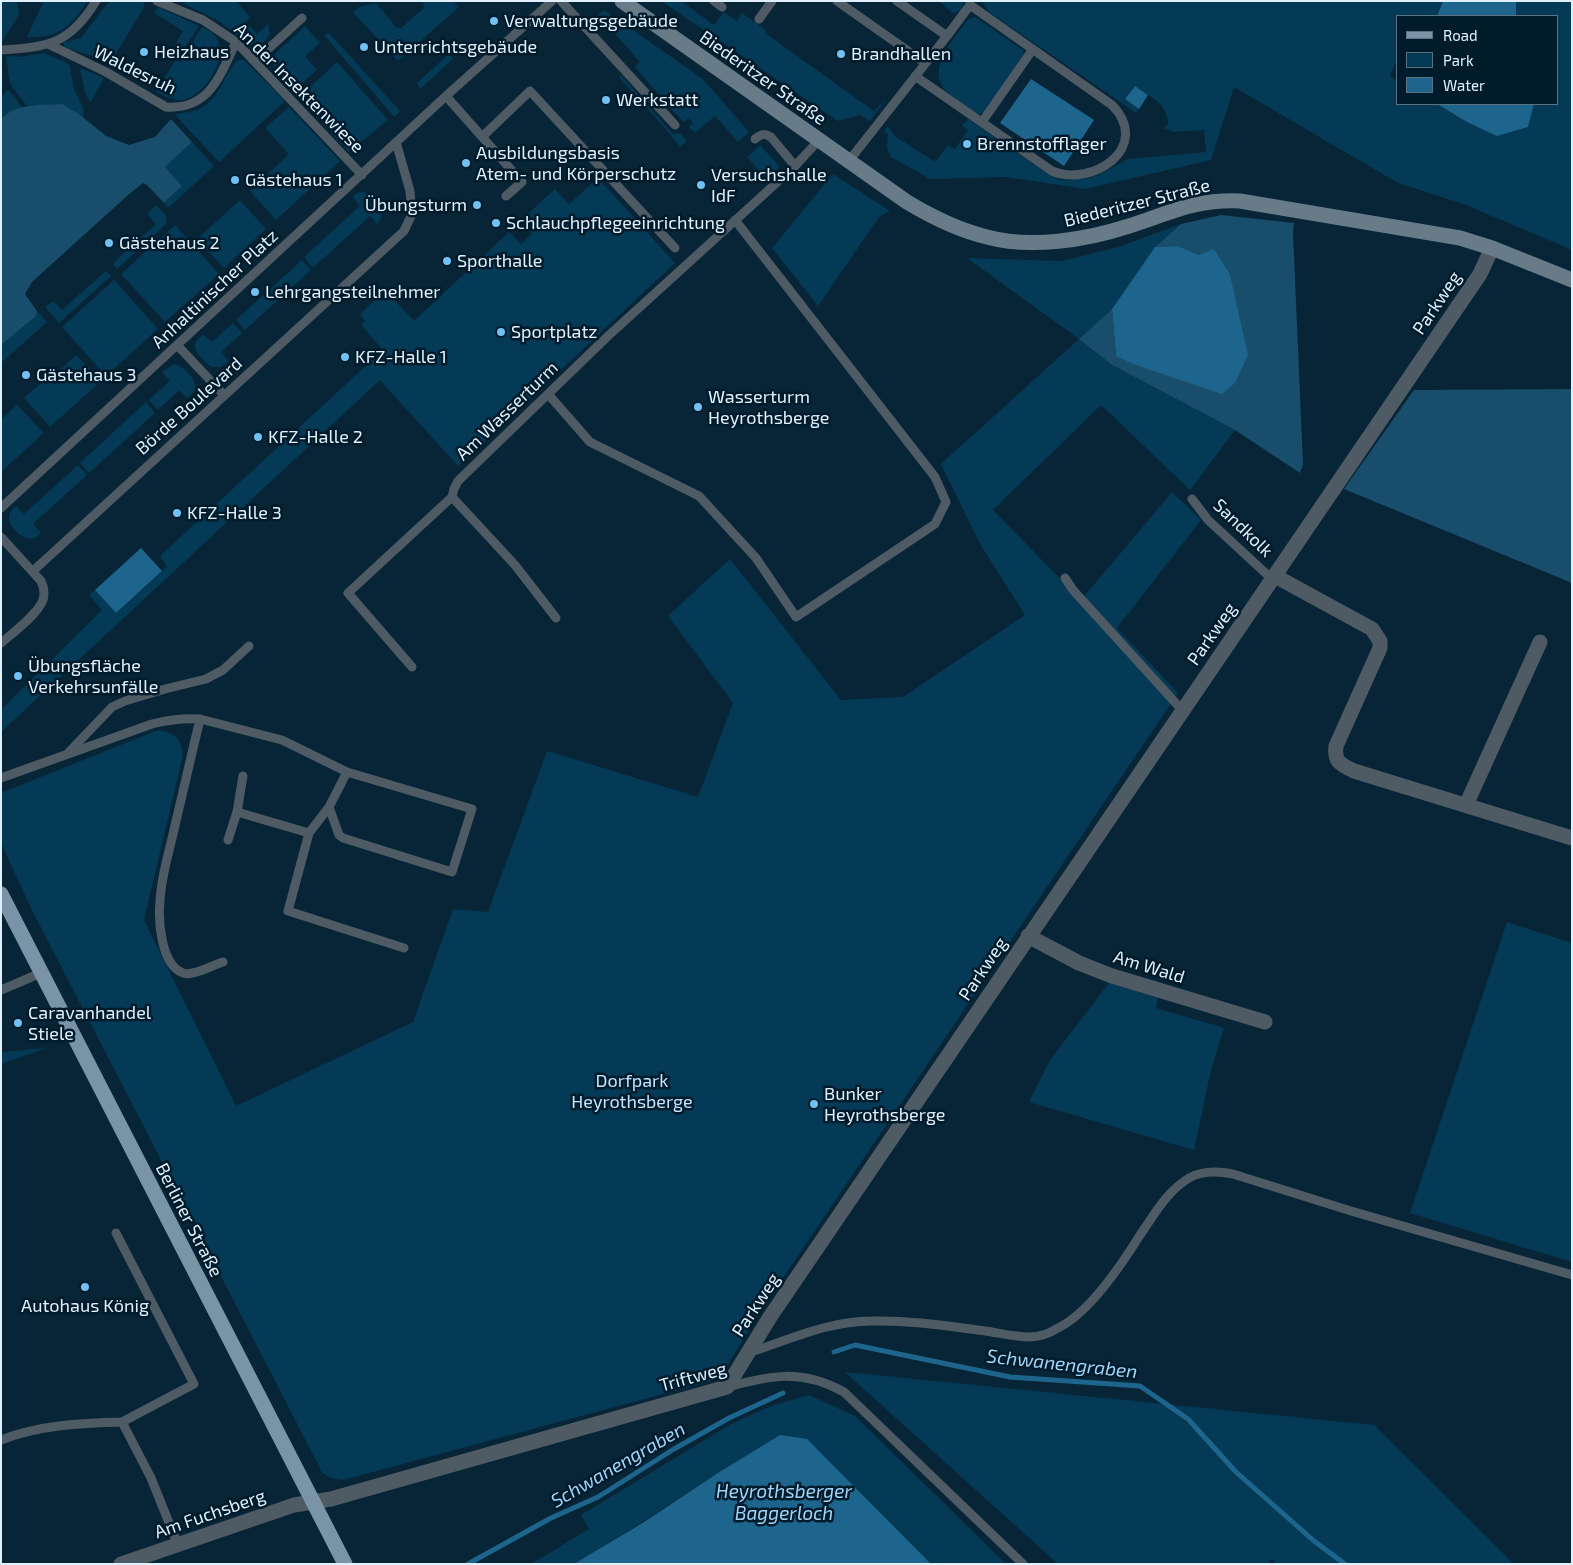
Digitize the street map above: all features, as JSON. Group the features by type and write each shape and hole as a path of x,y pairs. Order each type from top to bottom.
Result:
{"main road":[{"name":"Berliner Straße","path":"1,894 345,1564"}],"street":[{"name":"Biederitzer Straße","path":"622,1 907,202 931,217 986,237 1005,241 1058,242 1082,239 1123,228 1188,206 1221,200 1257,203 1460,238 1492,248 1572,280"},
{"name":"Parkweg","path":"727,1387 781,1301 1480,274 1492,248"},
{"path":"1274,578 1372,629 1380,641 1380,648 1336,746 1335,754 1337,760 1342,765 1354,771 1572,838"},
{"path":"1466,805 1540,642"},
{"name":"Am Wald","path":"1028,936 1079,963 1112,976 1265,1022"},
{"name":"Triftweg","path":"312,1502 727,1387"},
{"name":"Am Fuchsberg","path":"121,1564 294,1505 312,1502"}],"lane":[{"path":"1,50 48,44 70,34 86,18 96,1"},
{"name":"An der Insektenwiese","path":"158,1 203,20 236,42 362,175"},
{"name":"Anhaltinischer Platz","path":"1,508 518,31 538,8 552,1"},
{"path":"561,1 675,125"},
{"path":"714,1 722,7"},
{"path":"759,19 772,1"},
{"path":"837,1 925,63"},
{"path":"898,1 948,36"},
{"path":"848,162 925,63 948,36 970,3 1112,105 1119,111 1124,120 1127,136 1120,151 1110,162 1097,169 1075,175 1058,174 915,76"},
{"path":"255,61 302,18"},
{"name":"Waldesruh","path":"48,44 106,72 166,107 177,108 198,101 208,93 217,81 236,42"},
{"path":"982,122 1033,49"},
{"path":"482,137 530,91 675,248"},
{"path":"446,96 522,182 506,196"},
{"path":"755,139 761,134 771,137 795,166"},
{"name":"Am Wasserturm","path":"412,666 348,593 452,497 458,481 607,337 795,166 818,141"},
{"name":"Börde Boulevard","path":"33,571 404,231 412,214 410,191 396,142"},
{"path":"548,394 590,442 698,496 756,558 796,617 934,524 946,502 935,477 735,220"},
{"path":"178,346 224,396"},
{"path":"452,497 515,565 556,618"},
{"name":"Sandkolk","path":"1192,500 1208,520 1274,578"},
{"path":"1,537 33,571 41,581 44,590 43,600 39,608 1,643"},
{"path":"1064,578 1182,710"},
{"path":"68,754 112,707 125,701 215,675 249,646"},
{"path":"1,778 152,724 177,719 200,719 282,740 347,772 472,810 452,872 343,838 339,834 329,808"},
{"path":"200,719 162,884 160,917 164,946 171,962 182,973 191,974 223,962"},
{"path":"347,772 329,808 309,833 288,911 404,948"},
{"path":"228,840 237,812 243,776"},
{"path":"237,812 309,833"},
{"path":"1,990 41,973"},
{"path":"748,1353 826,1326 849,1322 921,1323 1029,1337 1047,1333 1065,1325 1096,1296 1127,1256 1164,1200 1181,1184 1203,1173 1219,1172 1233,1174 1351,1211 1572,1275"},
{"path":"1,1440 18,1433 41,1429 89,1423 122,1422 194,1384 116,1233"},
{"name":"Triftweg","path":"727,1387 774,1376 791,1376 814,1379 844,1392 1023,1564"},
{"path":"122,1422 151,1478 178,1545"}],"green space":[{"path":"1,1 17,1 19,15 1,43"},
{"path":"44,1 87,1 76,18 63,29 56,33 38,37 27,37"},
{"path":"111,1 145,1 143,9 111,62 64,47 64,42 81,38"},
{"path":"186,1 236,1 250,17 246,22 257,34 268,24 270,34 262,44 251,46 219,21 184,4"},
{"path":"423,1 453,1 459,7 398,61 353,12 359,7 376,3 396,27 401,28 424,8"},
{"path":"661,1 681,1 714,25 724,12 737,21 742,13 766,30 765,33 874,111 887,98 870,121 860,115 838,121"},
{"path":"939,1 964,1 961,10 955,13 951,12"},
{"path":"982,1 1443,1 1437,15 1396,15 1396,62 1390,76 1396,80 1396,105 1439,105 1467,122 1528,127 1534,105 1558,105 1558,15 1516,15 1516,1 1572,1 1572,250 1466,205 1398,183 1234,87 1211,160 1085,189 1006,177 930,179 891,157 887,147 888,134 884,131 887,126 896,137 935,162 948,145 955,149 968,130 962,126 968,119 1043,171 1060,180 1085,179 1099,175 1128,159 1206,152 1204,130 1173,132 1164,128 1168,124 1162,106 1135,86 1125,99 1139,109 1136,113 989,12"},
{"path":"158,7 199,26 184,49 175,45 183,31 154,13"},
{"path":"604,10 703,79 749,132 738,142 715,116 695,133 689,127 693,123 689,118 683,122 635,67 640,62 603,20 595,27 591,22"},
{"path":"975,17 1023,50 1024,55 986,111 980,114 947,92 941,83 939,73 944,54 968,19"},
{"path":"305,26 320,43 305,56 317,70 293,91 275,70 273,60 275,54"},
{"path":"202,27 214,34 219,45 220,54 213,74 207,84 191,97 182,100 172,99 156,92 176,59 181,62"},
{"path":"329,33 400,111 394,117 324,35"},
{"path":"43,53 70,66 74,89 84,110 83,117 62,104 27,106 13,88 9,79 6,56 20,57"},
{"path":"449,54 453,59 420,89 417,83"},
{"path":"238,60 244,60 285,101 219,162 175,115 196,110 209,102 219,90 234,63"},
{"path":"337,62 388,120 350,151 299,97"},
{"path":"80,68 104,78 90,103 84,89"},
{"path":"621,75 673,134 681,134 687,141 680,147 619,77"},
{"path":"9,90 22,107 6,114 1,119 1,99 6,91"},
{"path":"289,107 340,161 276,220 250,191 289,154 265,128"},
{"path":"192,142 214,166 168,208 164,203 182,186 165,167"},
{"path":"760,145 780,167 767,179 747,157"},
{"path":"833,174 890,211 879,217 818,306 772,248"},
{"name":"Sportplatz","path":"598,178 675,263 458,466 380,380 1,732 1,710 102,610 89,595 95,590 116,613 167,567 160,556 383,350 361,325 365,321 360,314 386,291 414,321 509,232 521,244 532,234 520,221 555,189 569,204"},
{"path":"364,192 373,197 380,205 382,215 377,224 370,216 313,268 304,257 360,206 353,197 357,193"},
{"path":"240,200 266,229 224,268 197,239"},
{"path":"156,205 166,216 165,225 117,269 113,264 114,262 156,224 147,214"},
{"path":"1181,224 1155,247 1112,309 1079,339 967,258 1062,261 1118,247"},
{"path":"175,225 219,274 165,322 121,274"},
{"path":"302,260 311,270 245,330 236,320"},
{"path":"106,271 111,276 59,323 45,307 53,301 62,310"},
{"path":"114,280 158,329 106,376 62,327"},
{"path":"37,311 47,322 1,363 1,345 36,316"},
{"path":"233,323 242,333 221,352 228,361 221,367 212,367 198,354 195,347 196,343 203,334 212,342"},
{"name":"Dorfpark Heyrothsberge","path":"1079,339 1112,365 1235,430 1190,490 1101,405 993,510 1081,600 1172,492 1201,520 1117,628 1178,693 760,1312 719,1379 343,1480 327,1476 322,1472 32,910 1,843 1,793 158,730 176,737 183,755 144,920 236,1106 413,1022 453,909 488,912 547,751 698,797 733,703 668,616 730,559 841,700 903,697 1025,615 980,544 941,464"},
{"path":"76,355 96,375 95,377 100,382 50,427 24,398 49,376 51,378"},
{"path":"174,364 189,373 194,381 195,389 187,398 179,390 158,410 149,400 170,381 162,372"},
{"path":"146,402 155,413 89,473 80,463"},
{"path":"17,405 44,433 1,472 1,419"},
{"path":"78,465 87,475 33,524 41,533 30,539 17,532 9,520 11,511 16,506 24,514"},
{"path":"1507,922 1572,943 1572,1262 1410,1213"},
{"path":"1109,983 1158,998 1156,1008 1224,1028 1211,1070 1194,1150 1029,1102 1050,1060"},
{"path":"47,1048 3,1063 1,1064 1,1052"},
{"path":"845,1372 1374,1425 1514,1564 1277,1564 1272,1559 1267,1564 1058,1564"},
{"path":"809,1395 855,1416 1006,1564 931,1564 807,1440 780,1435 574,1564 531,1564 589,1529 581,1515 731,1424 771,1406"}],"shaded area":[{"path":"62,104 79,114 106,136 129,145 155,137 171,119 192,142 165,167 182,186 164,203 143,183 127,196 32,282 25,294 37,311 36,316 1,345 1,119 21,107"},
{"path":"1221,215 1294,223 1303,464 1300,473 1235,430 1112,365 1079,339 1112,309 1116,356 1247,355 1239,316 1199,255 1178,246 1155,247 1181,224"},
{"path":"1572,389 1572,583 1344,489 1414,390"}],"water":[{"path":"1443,1 1516,1 1516,15 1437,15"},
{"path":"1031,79 1094,120 1064,166 1000,123"},
{"path":"1135,86 1148,95 1139,109 1125,99"},
{"path":"1439,105 1534,105 1528,127 1497,136 1467,122"},
{"path":"1178,246 1199,255 1214,249 1230,275 1248,355 1235,383 1222,394 1136,365 1116,356 1112,309 1155,247"},
{"path":"141,548 162,571 116,613 95,590"},
{"name":"Heyrothsberger Baggerloch","path":"780,1435 807,1439 931,1564 574,1564 644,1522"}],"waterway":[{"name":"Schwanengraben","path":"834,1352 855,1345 1010,1377 1140,1386 1188,1419 1236,1472 1314,1541 1345,1564"},
{"name":"Schwanengraben","path":"468,1564 551,1518 598,1497 674,1449 729,1418 783,1393"}],"place":[{"name":"Verwaltungsgebäude","path":"494,21"},
{"name":"Unterrichtsgebäude","path":"364,47"},
{"name":"Heizhaus","path":"144,52"},
{"name":"Brandhallen","path":"841,54"},
{"name":"Werkstatt","path":"606,100"},
{"name":"Brennstofflager","path":"967,144"},
{"name":"Ausbildungsbasis Atem- und Körperschutz","path":"466,163"},
{"name":"Gästehaus 1","path":"235,180"},
{"name":"Versuchshalle IdF","path":"701,185"},
{"name":"Übungsturm","path":"477,205"},
{"name":"Schlauchpflegeeinrichtung","path":"496,223"},
{"name":"Gästehaus 2","path":"109,243"},
{"name":"Sporthalle","path":"447,261"},
{"name":"Lehrgangsteilnehmer","path":"255,292"},
{"name":"Sportplatz","path":"501,332"},
{"name":"KFZ-Halle 1","path":"345,357"},
{"name":"Gästehaus 3","path":"26,375"},
{"name":"Wasserturm Heyrothsberge","path":"698,407"},
{"name":"KFZ-Halle 2","path":"258,437"},
{"name":"KFZ-Halle 3","path":"177,513"},
{"name":"Übungsfläche Verkehrsunfälle","path":"18,676"},
{"name":"Caravanhandel Stiele","path":"18,1023"},
{"name":"Bunker Heyrothsberge","path":"814,1104"},
{"name":"Autohaus König","path":"85,1287"}]}
